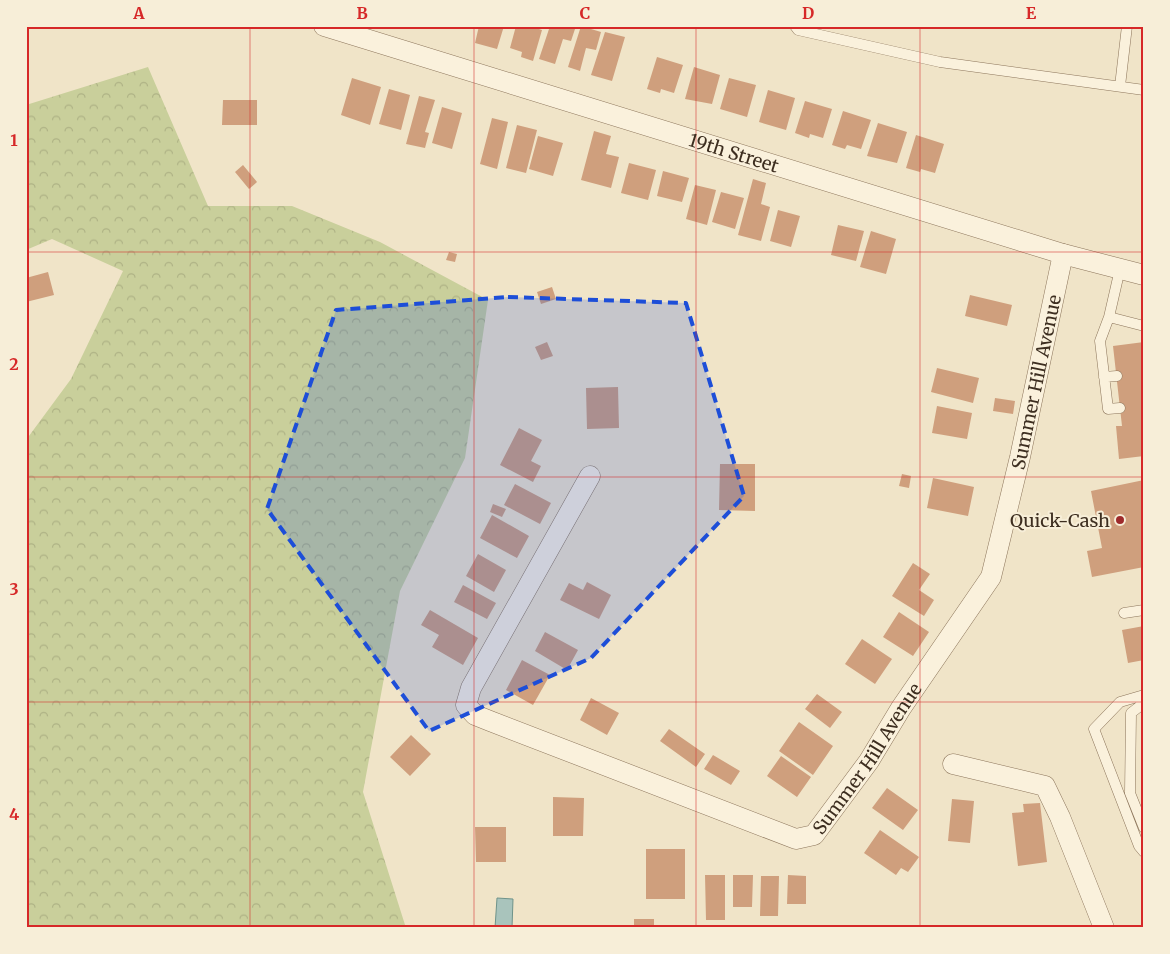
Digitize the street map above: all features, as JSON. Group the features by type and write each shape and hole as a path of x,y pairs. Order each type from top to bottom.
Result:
{"street":[{"name":"19th Street","path":"324,26 1063,254 1144,276"},
{"name":"Summer Hill Avenue","path":"590,476 471,688 466,705 475,714 490,722 796,839 814,835 869,761 901,708 991,577 1020,457 1063,254"},
{"path":"953,764 1045,786 1060,817 1104,928"}],"lane":[{"path":"795,26 798,30 940,62 1144,90"},
{"path":"1120,86 1127,26"},
{"path":"1120,269 1109,317 1100,341 1108,409 1120,408"},
{"path":"1109,317 1144,326"},
{"path":"1104,377 1117,376"},
{"path":"1124,613 1144,610"},
{"path":"1144,695 1120,702 1094,729 1139,846 1144,852"},
{"path":"1144,703 1131,713 1130,793 1144,828"}],"highlighted area":[{"path":"508,297 686,303 744,496 591,658 429,731 267,509 336,310"}],"green space":[{"path":"148,67 208,206 292,206 380,242 488,300 465,458 400,591 363,792 406,928 26,928 26,440 71,379 123,271 52,239 26,250 26,105"}],"water":[{"path":"497,898 513,899 512,928 495,928"}],"building":[{"path":"479,26 504,26 497,49 475,43"},
{"path":"516,26 530,26 542,30 533,61 521,57 522,52 510,48"},
{"path":"550,26 576,26 571,41 563,39 555,64 539,59"},
{"path":"581,26 601,32 596,50 586,48 580,71 568,67"},
{"path":"605,32 625,37 612,81 591,75"},
{"path":"657,57 683,65 674,93 661,89 660,93 647,89"},
{"path":"694,67 720,75 712,104 685,99"},
{"path":"352,78 381,87 370,125 341,115"},
{"path":"729,78 756,85 747,117 720,109"},
{"path":"389,89 410,95 401,130 379,124"},
{"path":"768,90 795,98 786,130 759,122"},
{"path":"419,96 435,100 425,132 429,133 425,148 406,144"},
{"path":"223,100 257,100 257,125 222,125"},
{"path":"805,101 832,109 823,138 810,134 809,138 795,133"},
{"path":"442,107 462,113 452,149 432,143"},
{"path":"843,111 871,120 861,149 847,145 845,149 832,145"},
{"path":"492,118 508,122 497,169 480,164"},
{"path":"878,123 907,132 897,163 867,156"},
{"path":"517,125 537,130 526,173 506,168"},
{"path":"594,131 611,136 606,154 619,157 611,188 581,180"},
{"path":"916,135 944,144 935,173 921,169 920,172 906,168"},
{"path":"538,136 563,143 553,176 529,169"},
{"path":"629,163 656,170 648,200 621,193"},
{"path":"243,165 257,182 249,189 235,172"},
{"path":"663,171 689,178 682,202 657,196"},
{"path":"753,179 766,183 761,204 770,207 761,241 738,235"},
{"path":"695,185 716,190 707,225 686,219"},
{"path":"721,192 744,198 735,229 712,222"},
{"path":"778,210 800,216 791,247 770,241"},
{"path":"838,225 864,231 856,261 831,255"},
{"path":"871,231 896,239 886,274 860,267"},
{"path":"449,252 457,254 455,262 446,260"},
{"path":"48,272 54,295 26,302 26,278"},
{"path":"552,287 556,299 541,304 537,292"},
{"path":"970,295 1012,305 1007,326 965,316"},
{"path":"547,342 553,356 541,360 535,347"},
{"path":"1144,342 1144,456 1119,459 1116,426 1122,426 1113,346"},
{"path":"937,368 979,378 973,403 931,392"},
{"path":"618,387 619,428 587,429 586,388"},
{"path":"995,398 1015,401 1013,414 993,411"},
{"path":"937,406 972,413 967,439 932,433"},
{"path":"519,428 542,440 531,461 541,466 533,482 500,465"},
{"path":"720,464 755,464 755,511 719,510"},
{"path":"902,474 911,476 909,488 899,486"},
{"path":"933,478 974,487 968,516 927,508"},
{"name":"Quick-Cash","path":"1144,480 1144,567 1092,577 1087,551 1102,548 1091,491"},
{"path":"515,484 551,503 540,524 504,505"},
{"path":"493,504 506,509 502,517 490,512"},
{"path":"492,515 529,536 517,558 480,538"},
{"path":"478,554 506,570 494,592 466,576"},
{"path":"913,563 930,574 919,590 934,600 924,616 892,596"},
{"path":"587,582 611,595 599,619 560,600 569,583 583,590"},
{"path":"463,585 496,603 487,619 454,602"},
{"path":"430,610 478,638 463,665 432,647 439,635 421,625"},
{"path":"899,612 929,632 913,656 883,637"},
{"path":"1144,626 1144,660 1128,663 1122,630"},
{"path":"545,632 578,650 567,670 535,651"},
{"path":"862,639 892,659 875,684 845,664"},
{"path":"522,660 550,675 533,705 506,690"},
{"path":"817,694 842,712 830,728 805,709"},
{"path":"591,698 619,713 607,735 580,720"},
{"path":"799,722 833,746 813,775 779,751"},
{"path":"669,729 705,754 696,767 660,741"},
{"path":"411,735 431,754 410,776 390,757"},
{"path":"713,755 740,771 731,785 704,769"},
{"path":"781,756 811,777 797,797 767,776"},
{"path":"887,788 918,810 903,830 872,808"},
{"path":"553,797 584,798 583,836 553,836"},
{"path":"952,799 974,801 970,843 948,841"},
{"path":"1040,803 1047,862 1018,866 1012,813 1024,812 1023,804"},
{"path":"475,827 506,827 506,862 476,862"},
{"path":"880,830 919,857 908,872 901,868 896,875 864,853"},
{"path":"646,849 685,849 685,899 646,899"},
{"path":"705,875 725,875 725,920 706,920"},
{"path":"733,875 753,875 752,907 733,907"},
{"path":"788,875 806,876 806,904 787,904"},
{"path":"761,876 779,876 778,916 760,916"},
{"path":"634,919 654,919 654,928 634,928"}],"place":[{"name":"Quick-Cash","path":"1120,520"}]}
